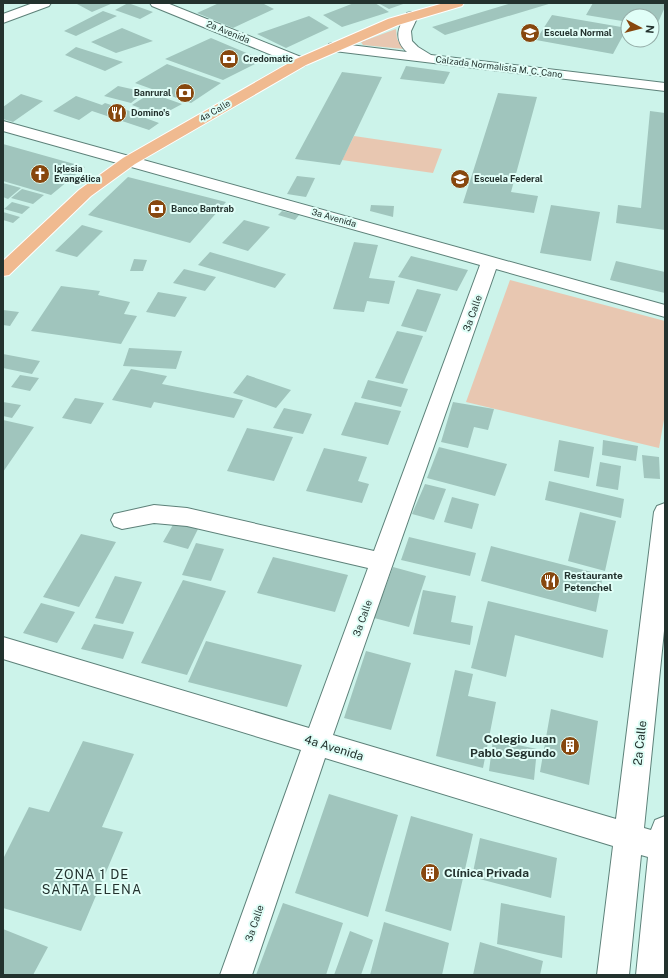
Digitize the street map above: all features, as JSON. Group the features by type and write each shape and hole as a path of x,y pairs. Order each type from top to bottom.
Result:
{"main road":[{"name":"4a Calle","path":"3,270 85,193 129,161 301,62 334,47 412,16 458,3"}],"street":[{"path":"3,19 45,3"},
{"name":"2a Avenida","path":"156,3 301,62"},
{"path":"412,16 403,32 404,40 416,52 427,58"},
{"name":"Calzada Normalista M. C. Cano","path":"334,47 665,87"},
{"name":"3a Avenida","path":"3,126 665,311"},
{"name":"3a Calle","path":"236,975 317,743 490,262"},
{"name":"2a Calle","path":"613,975 665,512"},
{"path":"122,520 154,514 187,517 382,562"},
{"name":"4a Avenida","path":"3,648 629,838 665,842"},
{"path":"652,975 665,842"}],"shaded area":[{"path":"396,29 397,39 404,49 363,45 361,42"},
{"path":"354,136 442,149 433,173 342,160"},
{"path":"510,280 665,321 665,414 659,448 466,402"}],"building":[{"path":"113,3 92,12 77,4"},
{"path":"128,3 153,12 140,19 115,10"},
{"path":"219,3 262,3 274,9 233,28 197,13"},
{"path":"354,3 375,3 389,12 342,27 323,15"},
{"path":"378,3 406,3 389,9"},
{"path":"512,3 552,3 445,35 432,27"},
{"path":"593,3 665,3 665,7 660,18 660,8 620,8 620,21 586,15"},
{"path":"103,11 117,16 76,36 64,31"},
{"path":"552,15 620,27 620,41 613,54 536,40"},
{"path":"309,16 329,28 286,48 257,34"},
{"path":"122,28 153,41 116,53 91,42"},
{"path":"211,38 263,60 223,80 165,59"},
{"path":"76,47 123,62 105,71 65,55"},
{"name":"Banrural","path":"167,64 221,83 191,103 135,83"},
{"path":"406,66 450,72 444,84 400,79"},
{"path":"342,72 382,77 340,165 295,159"},
{"path":"118,86 145,92 131,103 104,96"},
{"path":"151,93 182,104 156,118 135,111 140,108 132,105"},
{"path":"498,93 537,97 511,192 538,196 534,213 463,203"},
{"path":"21,94 43,101 13,122 3,119 3,107"},
{"name":"Domino's","path":"76,96 102,105 105,103 142,115 140,116 159,123 149,130 92,111 79,120 53,111"},
{"path":"650,111 665,113 665,230 616,223 618,205 641,208"},
{"name":"Iglesia Evangélica","path":"3,144 85,167 51,195 3,181"},
{"path":"297,176 315,178 306,197 287,194"},
{"name":"Banco Bantrab","path":"128,177 226,202 190,243 88,215"},
{"path":"3,183 21,188 8,199 3,197"},
{"path":"22,189 44,195 33,204 11,198"},
{"path":"12,202 30,207 22,214 4,209"},
{"path":"371,205 394,206 393,217 370,211"},
{"path":"551,205 600,212 591,261 540,253"},
{"path":"282,211 299,215 295,220 278,215"},
{"path":"3,212 20,217 13,223 3,220"},
{"path":"244,220 270,227 248,251 222,243"},
{"path":"82,225 103,231 77,257 55,251"},
{"path":"354,242 378,245 369,278 395,281 389,304 367,301 364,312 333,309"},
{"path":"210,252 286,274 275,288 198,265"},
{"path":"411,256 468,270 457,291 398,277"},
{"path":"134,259 147,260 143,271 130,271"},
{"path":"616,261 665,272 665,293 610,280"},
{"path":"184,269 216,277 205,291 173,283"},
{"path":"61,286 100,291 98,295 130,302 124,314 137,316 121,344 31,331"},
{"path":"417,289 441,294 426,332 401,326"},
{"path":"158,292 187,297 175,317 146,312"},
{"path":"3,310 19,312 10,326 3,325"},
{"path":"397,331 423,336 403,384 375,378"},
{"path":"129,348 182,351 176,369 123,366"},
{"path":"3,354 40,361 32,374 3,368"},
{"path":"131,369 167,376 162,384 243,400 234,418 154,402 151,408 112,400"},
{"path":"20,375 39,378 30,391 11,387"},
{"path":"247,375 291,390 276,408 233,393"},
{"path":"368,380 408,389 401,407 361,398"},
{"path":"75,398 104,403 91,424 62,418"},
{"path":"3,402 21,405 12,418 3,416"},
{"path":"355,402 401,411 388,445 341,435"},
{"path":"453,402 494,409 488,430 474,427 468,448 441,442"},
{"path":"284,408 312,414 303,434 273,428"},
{"path":"3,420 34,427 3,472"},
{"path":"247,428 293,437 274,481 227,471"},
{"path":"559,440 594,447 589,478 554,471"},
{"path":"603,440 638,446 636,461 602,455"},
{"path":"439,447 507,464 495,496 427,478"},
{"path":"324,448 367,457 358,481 369,484 362,503 306,491"},
{"path":"642,455 659,457 660,479 644,478"},
{"path":"600,462 621,466 618,490 596,486"},
{"path":"549,481 624,499 621,518 545,500"},
{"path":"425,484 446,489 434,520 412,514"},
{"path":"452,497 479,504 472,529 444,522"},
{"path":"580,512 616,521 605,571 568,561"},
{"path":"174,523 198,529 188,549 163,542"},
{"path":"81,534 116,542 79,607 43,597"},
{"path":"409,537 476,553 470,576 401,560"},
{"path":"196,543 224,549 211,581 182,575"},
{"path":"491,546 603,575 596,612 481,581"},
{"path":"273,557 348,575 335,612 257,593"},
{"path":"393,567 426,576 409,627 374,618"},
{"path":"115,576 142,582 123,624 95,618"},
{"path":"183,580 226,591 187,675 141,663"},
{"path":"423,590 456,596 451,622 473,626 470,645 413,634"},
{"path":"488,601 608,630 603,658 515,635 506,677 471,668"},
{"path":"41,603 75,612 57,643 23,633"},
{"path":"94,624 134,632 123,659 81,649"},
{"path":"206,641 302,665 287,707 188,682"},
{"path":"366,651 411,663 391,730 344,718"},
{"path":"455,670 473,674 468,696 496,702 483,768 436,756"},
{"name":"Colegio Juan Pablo Segundo","path":"551,709 598,721 589,785 540,772"},
{"path":"493,740 537,749 534,780 489,771"},
{"path":"83,741 134,754 102,827 123,832 81,931 3,908 3,859 29,807 49,812"},
{"path":"329,794 398,815 368,917 295,893"},
{"name":"Clínica Privada","path":"411,816 473,834 451,931 385,911"},
{"path":"480,838 557,858 551,898 472,877"},
{"path":"283,903 343,923 326,975 256,975"},
{"path":"501,903 565,916 562,958 497,944"},
{"path":"384,922 449,943 442,975 370,975"},
{"path":"3,929 48,947 33,975 3,975"},
{"path":"350,931 373,940 361,975 334,975"},
{"path":"480,942 543,961 540,975 473,975"}],"place":[{"name":"Escuela Normal","path":"530,33"},
{"name":"Credomatic","path":"229,59"},
{"name":"Banrural","path":"185,93"},
{"name":"Domino's","path":"117,113"},
{"name":"Iglesia Evangélica","path":"40,174"},
{"name":"Escuela Federal","path":"460,179"},
{"name":"Banco Bantrab","path":"157,209"},
{"name":"Restaurante Petenchel","path":"550,581"},
{"name":"Colegio Juan Pablo Segundo","path":"570,746"},
{"name":"Clínica Privada","path":"430,873"}],"district":[{"name":"ZONA 1 DE SANTA ELENA","path":"92,882"}]}
